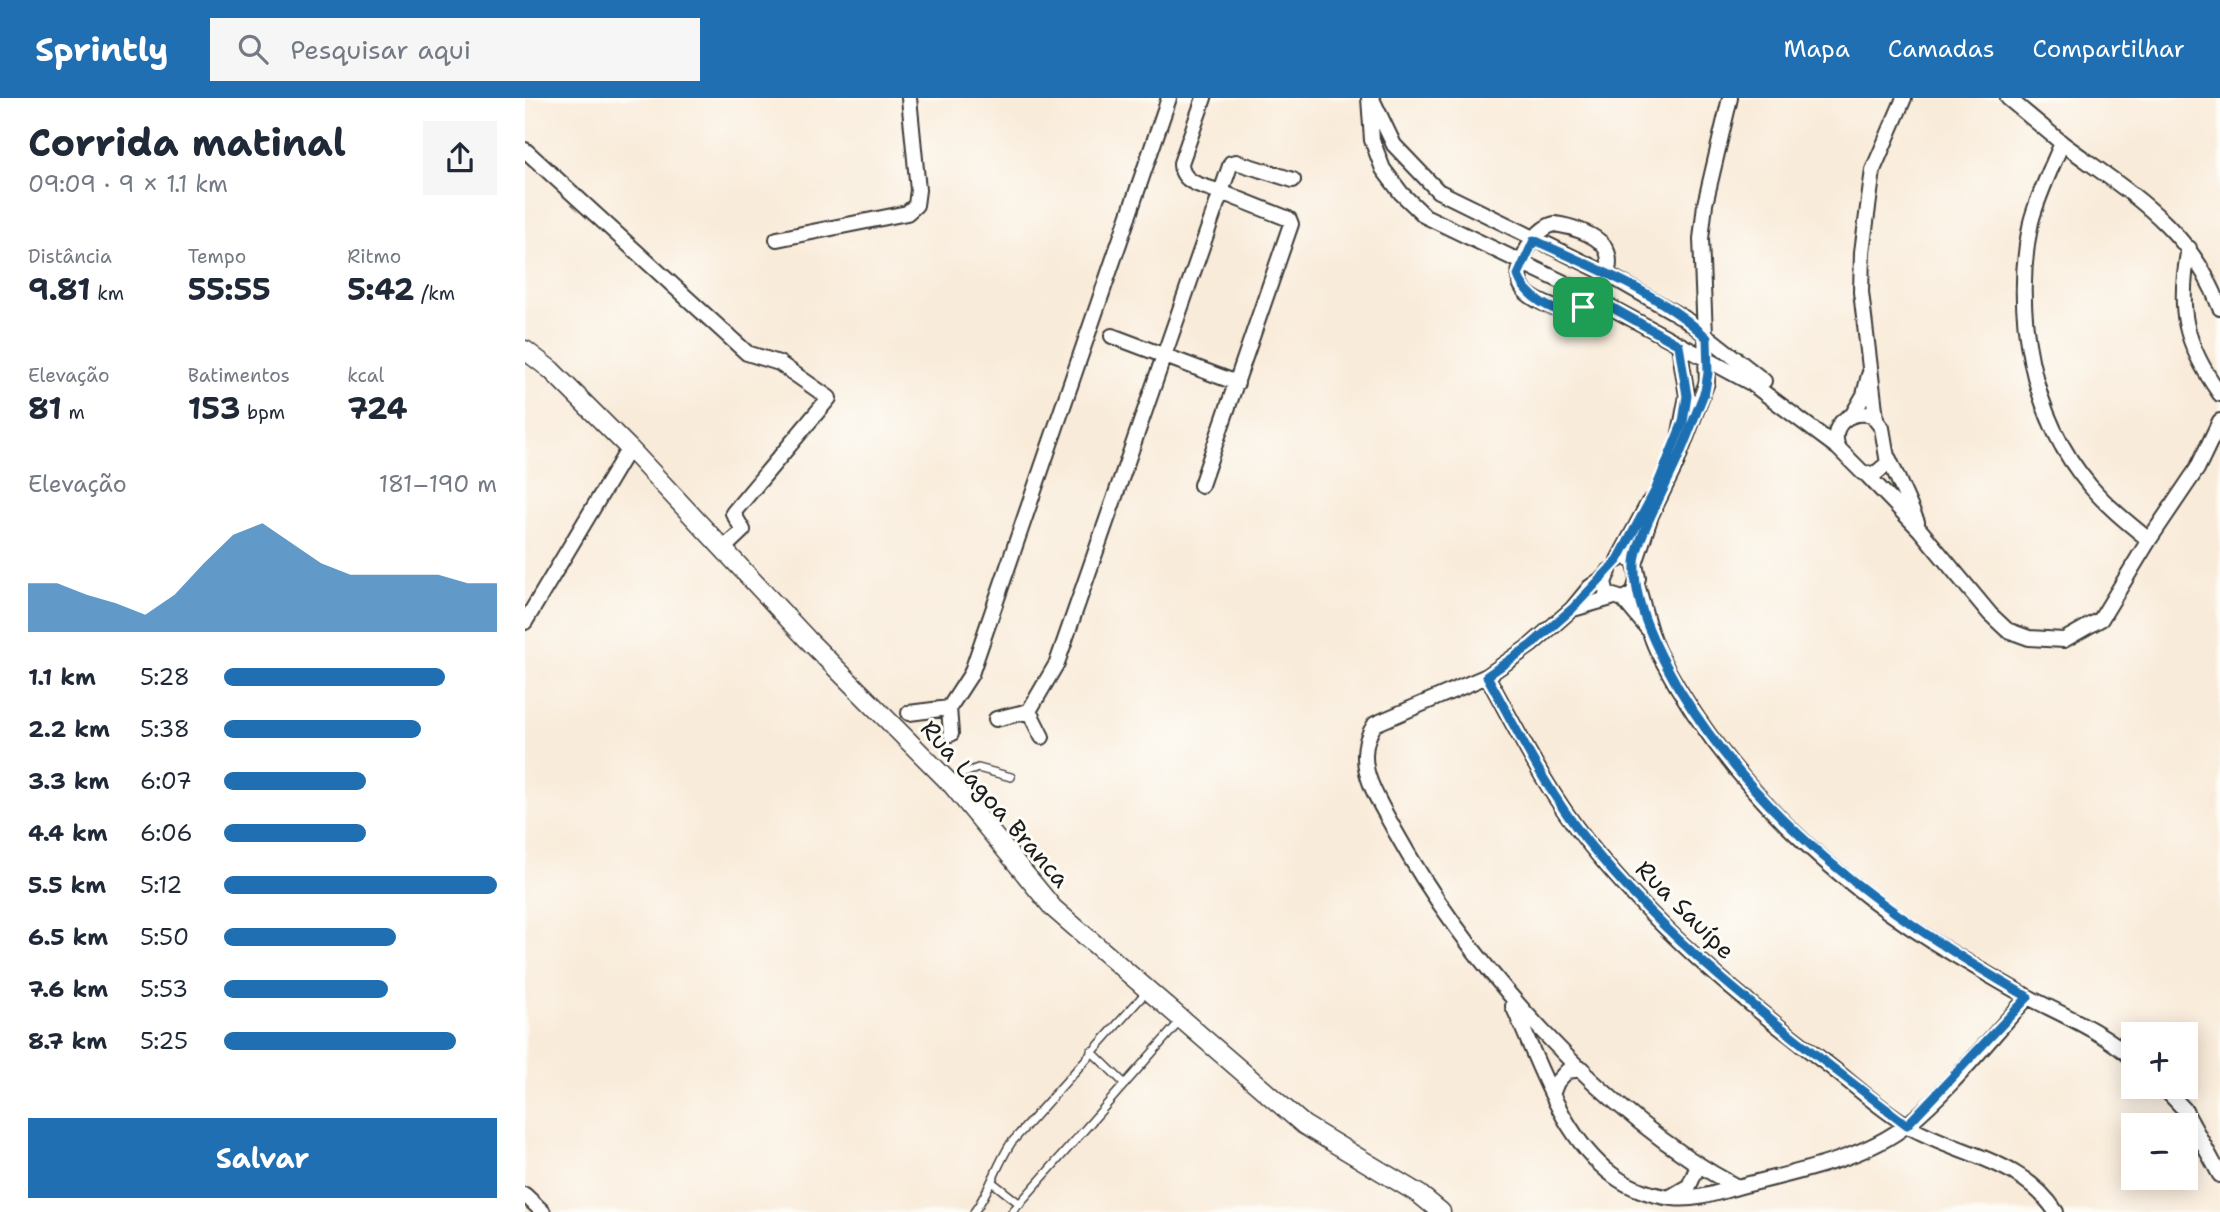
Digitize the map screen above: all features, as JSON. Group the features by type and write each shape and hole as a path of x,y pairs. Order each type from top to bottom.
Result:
{"street":[{"path":"777,240 907,213 916,205 918,190 909,98"},
{"path":"951,734 949,708 971,674 1169,98"},
{"path":"1201,485 1291,224 1289,219 1186,180 1181,173 1181,163 1204,98"},
{"path":"1371,98 1394,145 1422,178 1449,197 1607,274 1684,317 1866,474 1920,530 1963,584 2007,629 2048,641 2064,640 2101,619 2149,540 2197,469 2220,421"},
{"path":"1371,98 1372,140 1383,169 1401,193 1425,216 1595,298 1773,393 1814,420 1847,418 1866,413 1876,418"},
{"path":"1730,98 1705,204 1701,239 1702,293 1708,359 1705,391 1651,515 1635,564 1637,585 1649,630 1659,654 1698,719 1749,785 1801,837 1890,911 1947,950 2028,997 2075,1019 2121,1048"},
{"path":"1904,98 1873,170 1865,214 1861,292 1870,374 1876,398 1876,418 1889,459 1920,530"},
{"path":"2008,98 2062,143 2130,191 2184,240 2213,287 2220,308"},
{"path":"2062,143 2043,185 2031,223 2027,252 2025,300 2034,374 2047,415 2089,485 2116,513 2149,540"},
{"path":"525,150 747,353 779,363 829,398 733,513 743,530 723,548"},
{"path":"996,719 1028,711 1057,663 1231,163 1293,180"},
{"path":"1547,225 1567,225 1602,243 1608,258 1607,274 1595,298 1571,311 1533,297 1521,286 1518,275 1534,240 1547,225"},
{"path":"2189,248 2181,290 2184,313 2196,358 2220,394"},
{"path":"1684,317 1702,293"},
{"path":"1112,336 1163,358 1237,383"},
{"path":"1679,345 1687,396 1683,422 1655,491 1618,560 1605,577 1590,587 1572,609 1531,645 1487,676 1375,724 1366,737 1364,767 1405,848 1453,922 1508,995 1583,1069 1655,1133 1698,1166 1737,1187"},
{"name":"Rua Lagoa Branca","path":"525,350 551,370 629,448 808,640 953,786 1039,895 1304,1125 1419,1194 1441,1212"},
{"path":"1838,448 1835,435 1864,396 1870,374"},
{"path":"525,622 629,448"},
{"path":"1866,474 1881,471 1889,459"},
{"path":"1618,560 1626,558 1635,564"},
{"path":"1605,577 1604,588 1649,630"},
{"path":"1572,609 1633,594 1637,585"},
{"name":"Rua Sauípe","path":"1487,676 1543,778 1585,839 1647,909 1763,1016 1907,1125 2005,1166 2036,1188 2056,1212"},
{"path":"909,713 949,708"},
{"path":"1028,711 1042,737"},
{"path":"1508,995 1564,1119 1577,1140 1597,1161 1629,1185 1668,1197 1700,1198 1852,1155 1907,1125 2028,997"},
{"path":"1553,1093 1557,1082 1567,1071 1583,1069"},
{"path":"2174,1099 2184,1109 2220,1174"},
{"path":"1668,1197 1689,1186 1698,1166"},
{"path":"525,1195 543,1212"}],"lane":[{"path":"953,786 959,775 978,768 1011,777"},
{"path":"974,1212 1011,1143 1148,989"},
{"path":"1012,1212 1182,1019"},
{"path":"1091,1051 1125,1084"},
{"path":"992,1182 1020,1203"}],"route":[{"path":"1534,240 1607,274 1684,317 1707,338 1708,373 1705,391 1676,464 1651,515 1635,564 1637,585 1649,630 1659,654 1698,719 1749,785 1801,837 1853,883 1947,950 2028,997 1907,1125 1763,1016 1686,948 1647,909 1585,839 1543,778 1487,676 1531,645 1572,609 1590,587 1605,577 1618,560 1655,491 1677,443 1683,422 1687,396 1679,345 1595,298 1583,307 1564,311 1533,297 1521,286 1518,275 1534,240"}]}
